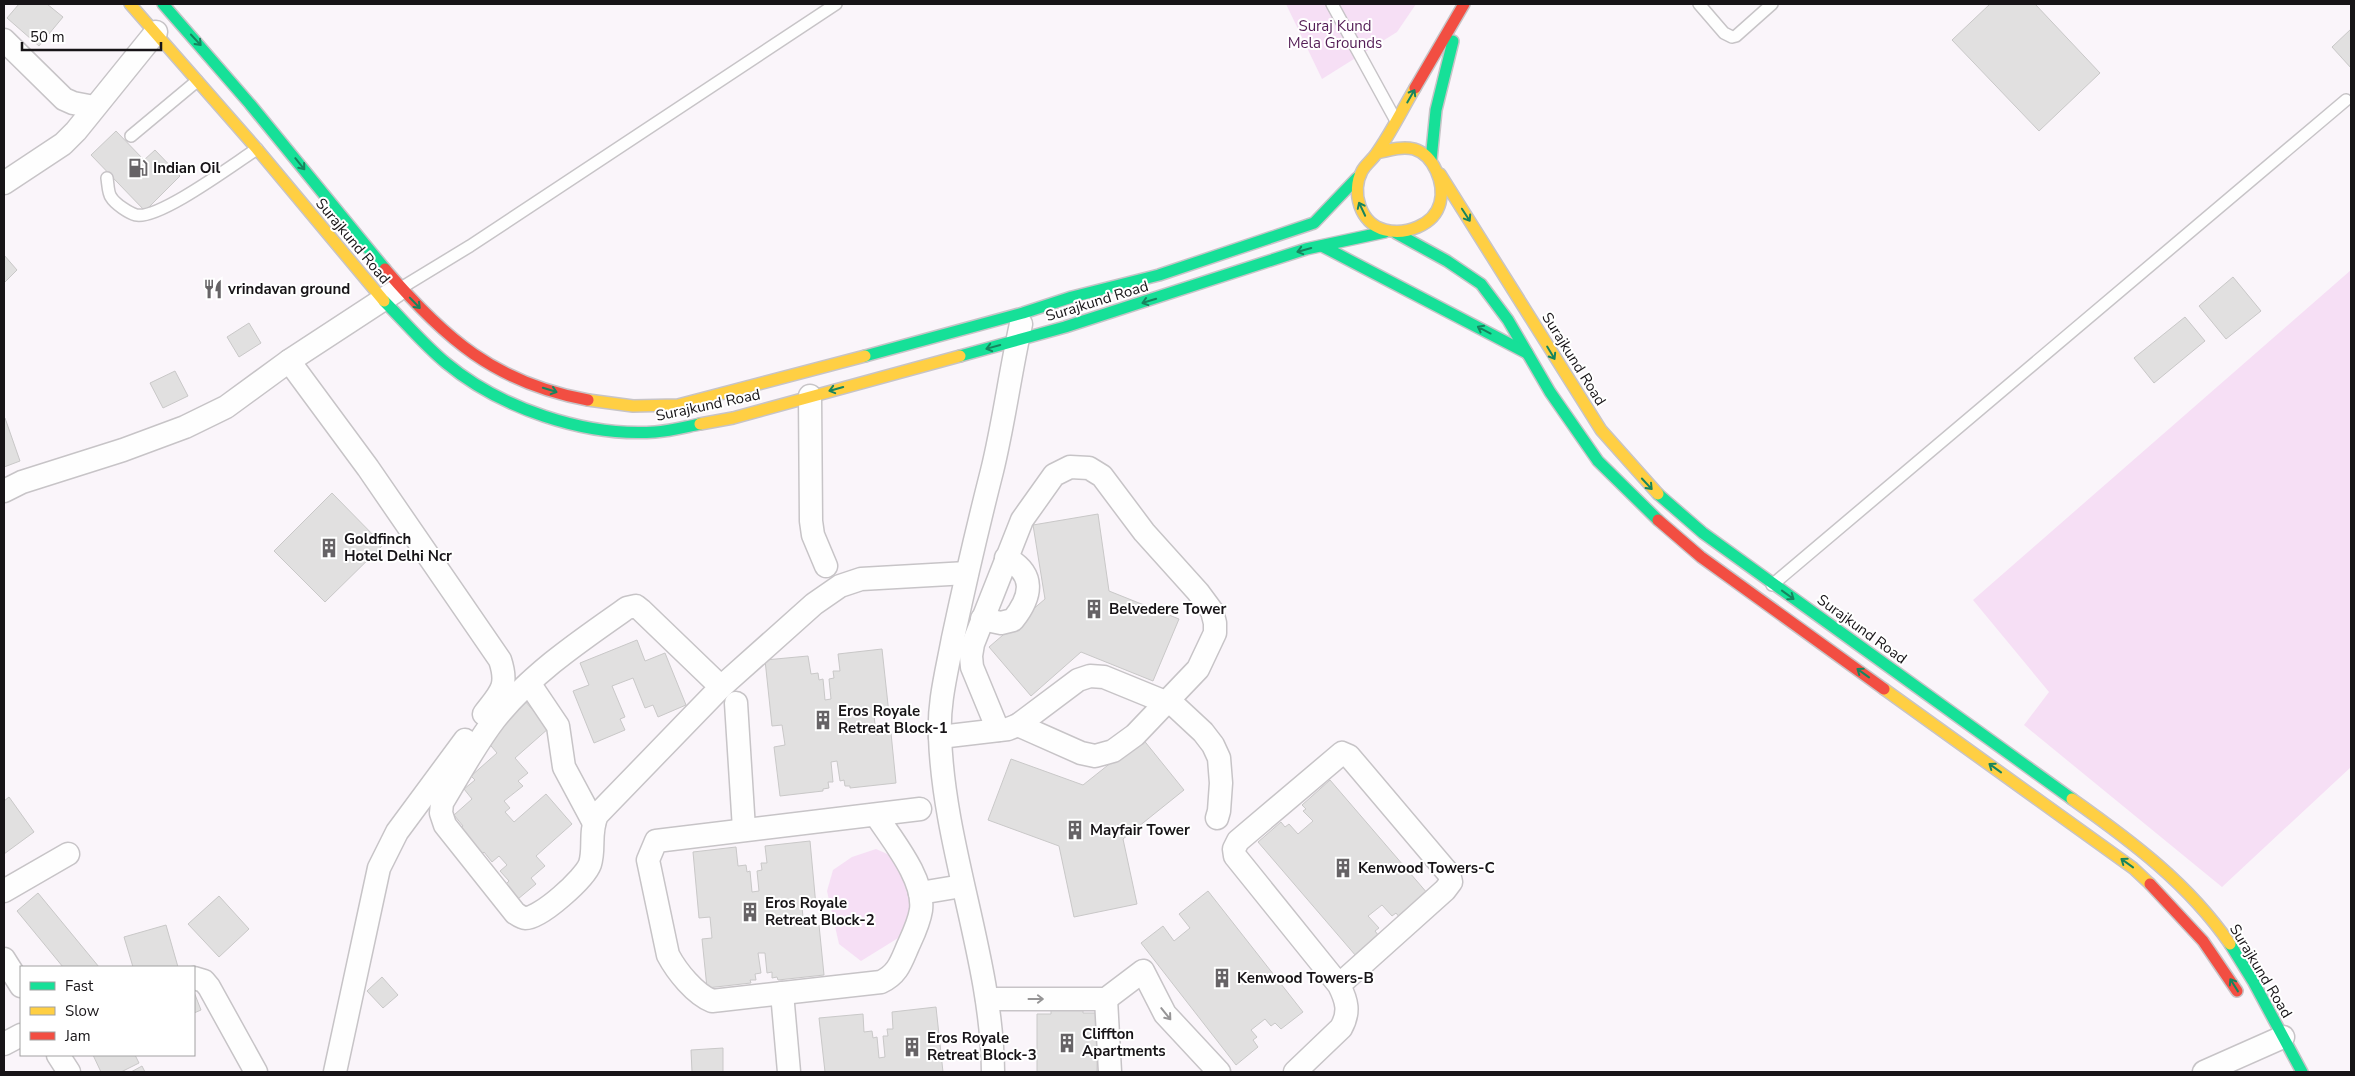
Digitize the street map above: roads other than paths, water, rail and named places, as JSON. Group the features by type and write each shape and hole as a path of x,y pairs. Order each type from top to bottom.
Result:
{"main road":[{"name":"Surajkund Road","path":"130,4 257,149 392,294 466,350 513,376 545,389 603,403 657,407 690,403 1023,313 1072,297 1159,275 1314,223 1357,178"},
{"name":"Surajkund Road","path":"163,4 217,63 392,294 416,335 467,380 516,405 563,421 593,428 621,432 656,432 690,427 1017,340 1150,301 1306,249 1391,232 1446,261 1481,284 1508,320 1571,422 1598,461 1671,532 2133,868 2179,911 2220,963 2244,1003"},
{"path":"1377,153 1396,147 1409,148 1420,152 1431,160 1440,174 1442,198 1436,213 1423,226 1410,232 1391,232 1365,217 1358,204 1357,178 1366,163 1377,153 1462,8"},
{"path":"1431,160 1436,110 1462,8"},
{"name":"Surajkund Road","path":"1440,174 1600,430 1653,490 1682,516 1773,584 2160,864 2220,929 2241,961 2272,1042 2302,1072"},
{"path":"1322,246 1527,353"}],"street":[{"path":"4,183 63,144 156,32"},
{"path":"4,40 64,99 94,107"},
{"path":"4,491 22,482 123,450 185,427 226,407 289,361 392,294"},
{"path":"993,1072 993,1037 987,999 962,886 948,808 940,737 941,700 966,573 1004,420 1023,313"},
{"path":"289,361 374,476 500,660 505,675 502,690 397,832 387,851 380,868 335,1072"},
{"path":"810,396 811,521 813,535 826,566"},
{"path":"1070,467 1089,468 1102,476 1144,532 1198,592 1212,611 1215,633 1198,670 1185,685 1135,735 1113,751 1095,756 1081,753 1008,727 972,667 973,644 982,619 1022,520 1054,475 1070,467"},
{"path":"982,619 1001,623 1013,620 1028,596 1025,574 1017,564 1006,558"},
{"path":"744,829 728,695 636,606 627,608 560,654 529,683 484,734 442,803 441,813 446,825 515,913 525,918 536,916 586,874 591,862 591,828 597,815 606,804 728,695 814,604 840,586 861,579 966,573"},
{"path":"940,737 1008,727 1078,680 1090,676 1104,677 1174,706 1203,732 1219,758 1221,783 1217,818"},
{"path":"529,683 558,726 564,767 594,822"},
{"path":"1295,1072 1341,1028 1346,1020 1348,1002 1339,985 1236,856 1234,849 1238,841 1342,753 1349,756 1449,874 1451,882 1446,890 1339,985"},
{"path":"876,815 915,877 920,893 921,909 918,924 898,969 891,977 882,982 712,1001 697,991 668,955 648,860 651,849 656,841 920,809"},
{"path":"4,891 68,854"},
{"path":"920,893 962,886"},
{"path":"4,959 20,984"},
{"path":"987,999 1106,999 1143,971 1165,1014 1219,1072"},
{"path":"195,978 204,982 208,987 256,1072"},
{"path":"782,993 789,1072"},
{"path":"1106,999 1110,1072"},
{"path":"4,1044 20,1036"},
{"path":"2204,1072 2272,1042"},
{"path":"59,1056 69,1072"}],"lane":[{"path":"392,294 470,246 836,4"},
{"path":"1332,4 1396,120"},
{"path":"1700,4 1724,32 1732,37 1736,36 1772,4"},
{"path":"132,136 217,63"},
{"path":"1760,598 1773,584 2346,100"},
{"path":"107,178 111,197 124,208 136,215 151,214 177,201 257,149"}],"place":[{"name":"Indian Oil","path":"138,168"},
{"name":"vrindavan ground","path":"213,289"},
{"name":"Goldfinch Hotel Delhi Ncr","path":"329,548"},
{"name":"Belvedere Tower","path":"1094,609"},
{"name":"Eros Royale Retreat Block-1","path":"823,720"},
{"name":"Mayfair Tower","path":"1075,830"},
{"name":"Kenwood Towers-C","path":"1343,868"},
{"name":"Eros Royale Retreat Block-2","path":"750,912"},
{"name":"Kenwood Towers-B","path":"1222,978"},
{"name":"Cliffton Apartments","path":"1067,1043"},
{"name":"Eros Royale Retreat Block-3","path":"912,1047"}],"park label":[{"name":"Suraj Kund Mela Grounds","path":"1335,34"}]}
